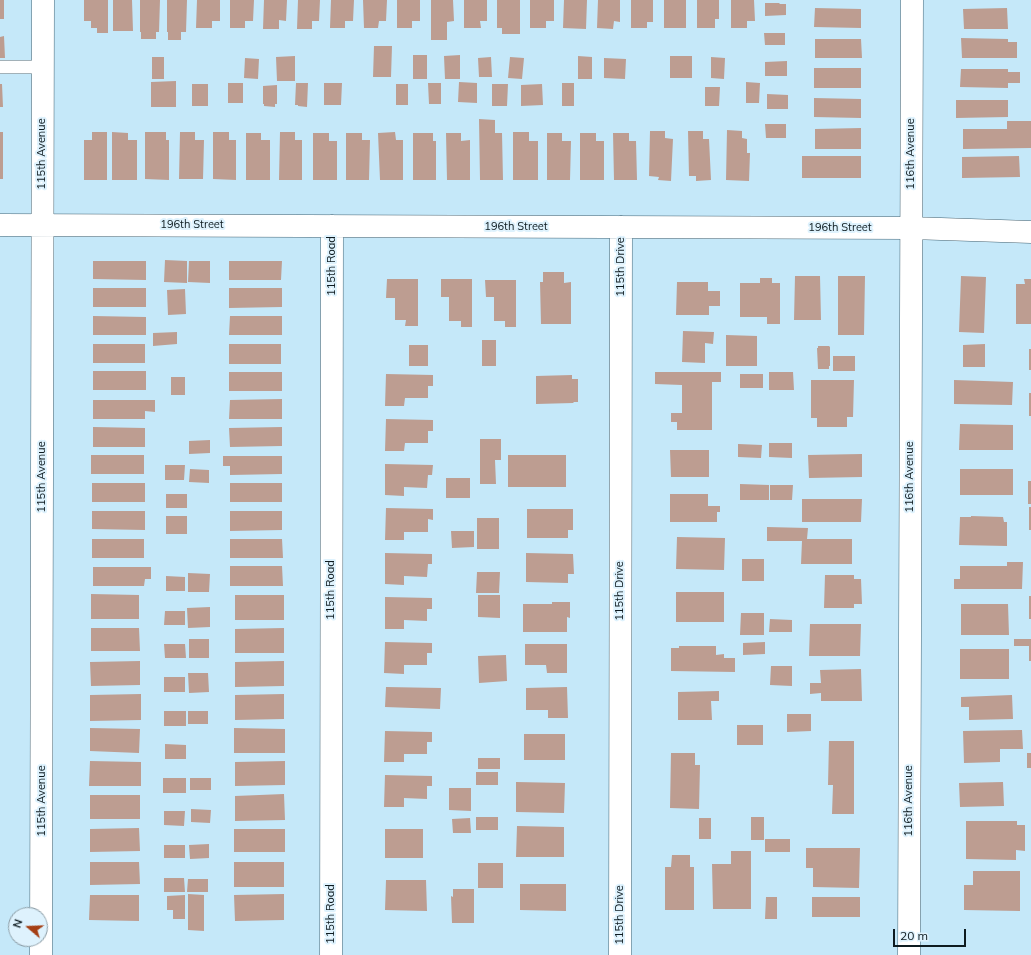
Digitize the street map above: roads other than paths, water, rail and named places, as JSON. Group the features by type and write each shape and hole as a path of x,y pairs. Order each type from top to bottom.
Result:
{"street":[{"name":"115th Avenue","path":"41,955 43,225 42,0"},
{"name":"116th Avenue","path":"909,955 912,0"},
{"name":"196th Street","path":"0,225 911,228 1031,232"},
{"name":"115th Road","path":"331,955 332,226"},
{"name":"115th Drive","path":"620,955 621,228"}],"lane":[{"path":"0,67 42,67"}]}
